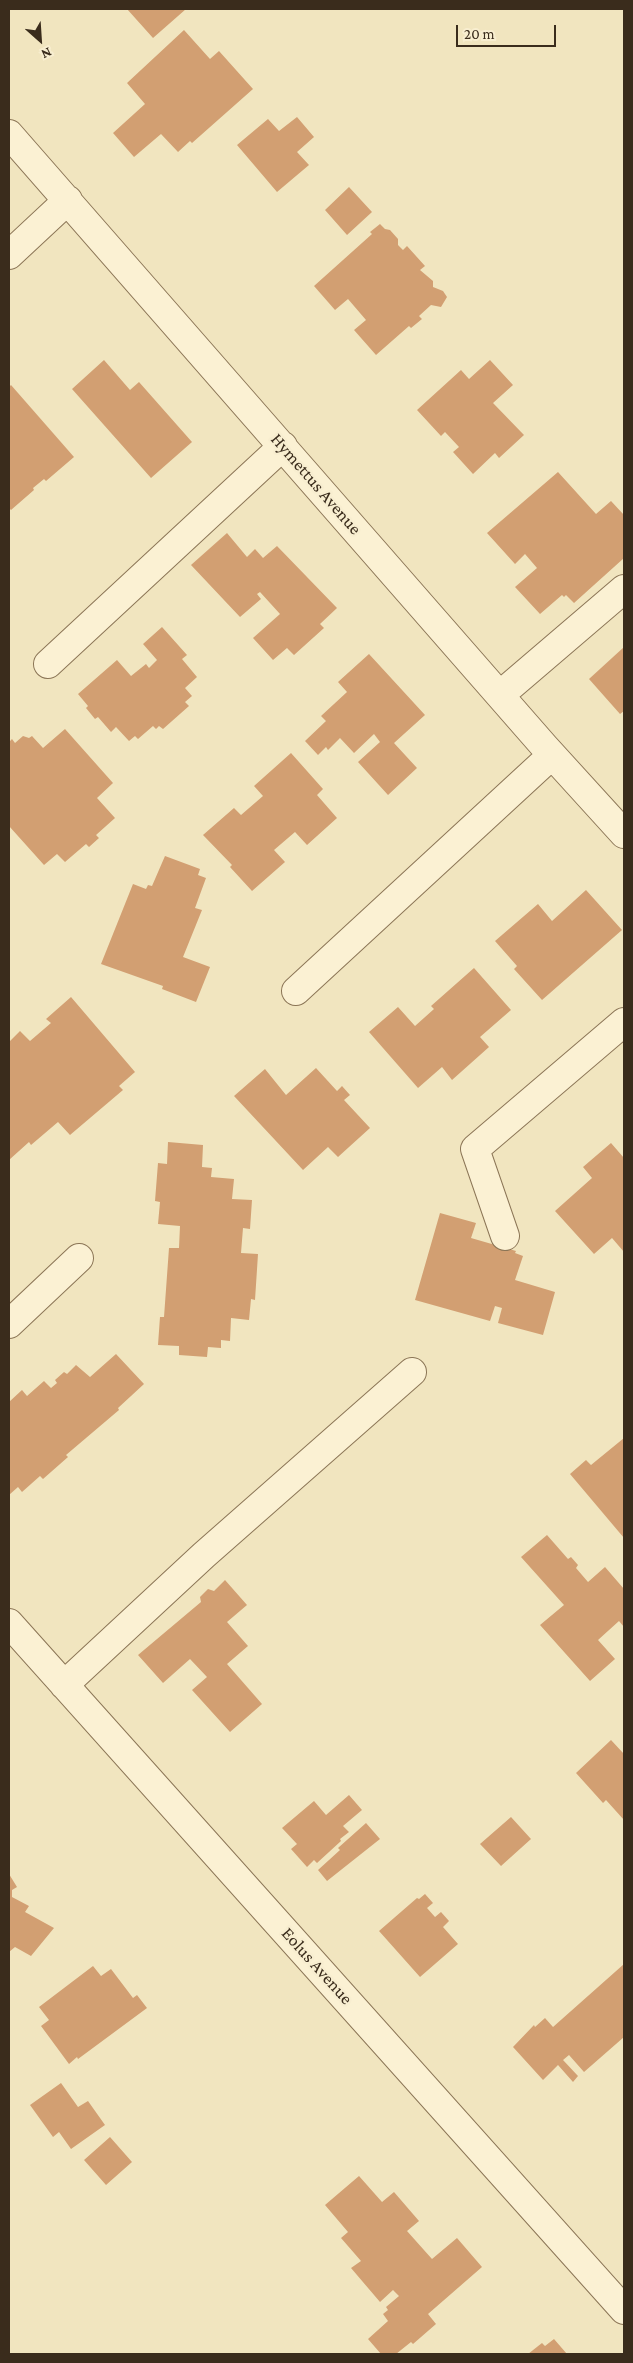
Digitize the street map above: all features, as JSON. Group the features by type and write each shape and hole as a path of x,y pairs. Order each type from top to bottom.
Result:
{"street":[{"name":"Hymettus Avenue","path":"9,134 552,755 624,834"},
{"path":"9,255 68,200"},
{"path":"48,664 283,446"},
{"path":"500,695 624,589"},
{"path":"296,991 552,755"},
{"path":"505,1236 475,1149 624,1022"},
{"path":"9,1324 79,1258"},
{"path":"64,1685 204,1555 412,1372"},
{"name":"Eolus Avenue","path":"9,1624 624,2310"}],"building":[{"path":"127,9 186,9 153,38"},
{"path":"184,30 210,59 219,51 253,89 192,143 190,141 178,152 161,134 134,157 113,133 145,104 127,83"},
{"path":"297,117 314,137 297,152 309,165 277,192 237,145 268,119 279,131"},
{"path":"349,187 372,212 347,235 325,210"},
{"path":"380,224 385,229 390,230 398,239 398,245 403,250 407,246 425,266 420,270 433,281 433,287 443,291 447,297 441,307 431,305 419,316 422,319 411,328 409,326 376,355 354,330 366,320 348,299 335,310 314,286 372,234 370,232"},
{"path":"104,360 130,390 139,382 192,442 151,478 72,389"},
{"path":"490,360 513,385 493,403 524,435 499,458 495,453 473,474 453,452 459,447 445,432 441,436 417,410 461,370 469,379"},
{"path":"11,385 74,457 46,481 44,479 33,488 34,490 11,510 9,508 9,387"},
{"path":"558,472 596,514 611,501 624,515 624,558 574,603 566,595 564,597 562,595 540,614 515,587 537,568 525,554 515,564 487,533"},
{"path":"227,533 247,557 255,549 263,558 277,546 337,608 320,624 324,628 294,655 287,648 273,660 253,638 280,614 260,592 257,594 261,599 240,617 191,565"},
{"path":"162,627 187,655 182,659 197,677 185,688 192,696 185,702 189,706 163,729 159,726 156,729 153,726 138,739 135,736 129,741 116,727 111,732 98,717 95,719 86,708 88,706 78,694 117,660 131,676 146,664 149,668 157,660 143,644"},
{"path":"624,647 624,711 620,714 589,679"},
{"path":"369,654 425,715 394,743 417,768 388,795 358,762 380,742 374,734 354,753 340,738 328,750 326,747 318,755 305,741 326,721 321,716 347,692 338,682"},
{"path":"65,729 113,783 97,798 115,818 96,835 99,838 89,847 86,844 65,862 57,854 44,865 9,826 9,742 12,739 15,743 23,736 29,738 32,736 43,748"},
{"path":"291,753 323,789 317,795 337,818 307,845 295,832 274,850 285,862 252,891 230,867 232,865 203,835 234,808 241,815 263,796 254,786"},
{"path":"165,856 200,869 198,875 206,878 195,908 202,910 183,957 210,967 196,1002 162,989 163,986 101,964 133,884 146,889 148,885 152,886"},
{"path":"586,890 622,930 542,1000 514,969 517,966 495,941 538,904 552,921"},
{"path":"474,968 511,1010 480,1037 489,1047 452,1080 442,1067 418,1088 369,1032 398,1007 415,1026 434,1009 431,1006"},
{"path":"71,997 135,1072 119,1086 123,1090 70,1135 58,1122 31,1145 29,1142 9,1160 9,1042 20,1031 30,1041 51,1023 46,1019"},
{"path":"316,1068 337,1091 342,1086 350,1095 344,1100 370,1128 338,1157 328,1147 303,1170 234,1096 265,1069 286,1095"},
{"path":"168,1142 203,1145 202,1167 212,1168 211,1177 234,1179 232,1199 252,1200 250,1229 243,1228 241,1253 258,1254 255,1300 251,1299 249,1320 231,1318 230,1341 221,1340 221,1348 208,1347 207,1357 179,1355 179,1346 158,1345 160,1317 164,1317 169,1248 179,1248 180,1226 158,1224 160,1202 155,1201 158,1163 167,1164"},
{"path":"611,1143 624,1158 624,1252 612,1238 594,1254 555,1211 592,1178 583,1167"},
{"path":"440,1213 476,1223 471,1238 516,1251 515,1253 523,1256 515,1280 555,1292 543,1335 498,1323 502,1308 495,1306 490,1321 415,1300"},
{"path":"116,1354 144,1384 118,1408 119,1410 66,1455 68,1457 43,1479 40,1476 22,1492 18,1487 9,1495 9,1402 22,1390 27,1396 44,1381 51,1388 57,1383 55,1380 64,1372 67,1374 76,1365 90,1377"},
{"path":"624,1438 624,1538 570,1474 586,1460 591,1465"},
{"path":"547,1535 568,1559 571,1557 578,1565 576,1568 588,1582 605,1567 624,1589 624,1627 619,1621 598,1640 615,1659 590,1681 540,1625 564,1605 521,1557"},
{"path":"225,1580 247,1605 227,1622 248,1646 227,1664 262,1704 230,1732 192,1690 207,1677 190,1659 163,1683 138,1655 201,1602 200,1597 208,1589 214,1591"},
{"path":"611,1740 624,1754 624,1820 606,1800 603,1803 576,1773"},
{"path":"349,1795 362,1810 343,1826 349,1832 340,1839 341,1841 317,1863 314,1860 307,1867 291,1849 297,1844 282,1828 314,1801 326,1815"},
{"path":"511,1817 531,1839 501,1866 480,1844"},
{"path":"366,1823 380,1839 327,1881 318,1870 340,1850 338,1848"},
{"path":"9,1874 17,1887 12,1890 12,1897 29,1906 25,1912 54,1928 31,1956 15,1947 9,1952"},
{"path":"425,1894 433,1903 427,1908 435,1917 441,1912 449,1921 443,1927 458,1944 420,1977 379,1931 417,1898 419,1899"},
{"path":"624,1964 624,2037 584,2072 569,2055 563,2060 578,2076 573,2082 558,2065 543,2080 513,2047 534,2025 535,2027 545,2018 553,2027"},
{"path":"93,1966 101,1976 111,1969 133,1998 137,1995 147,2008 69,2064 41,2026 49,2020 39,2007"},
{"path":"61,2083 78,2107 88,2101 105,2125 71,2149 59,2132 53,2137 30,2105"},
{"path":"110,2137 132,2162 106,2185 84,2160"},
{"path":"359,2176 382,2202 394,2192 419,2221 407,2231 432,2259 457,2238 482,2267 428,2314 436,2324 413,2344 411,2342 396,2354 381,2354 368,2339 388,2321 383,2314 388,2310 386,2307 399,2296 393,2290 380,2302 351,2268 361,2261 341,2238 348,2232 325,2205"},
{"path":"554,2339 567,2354 528,2354 542,2343 545,2346"}]}
